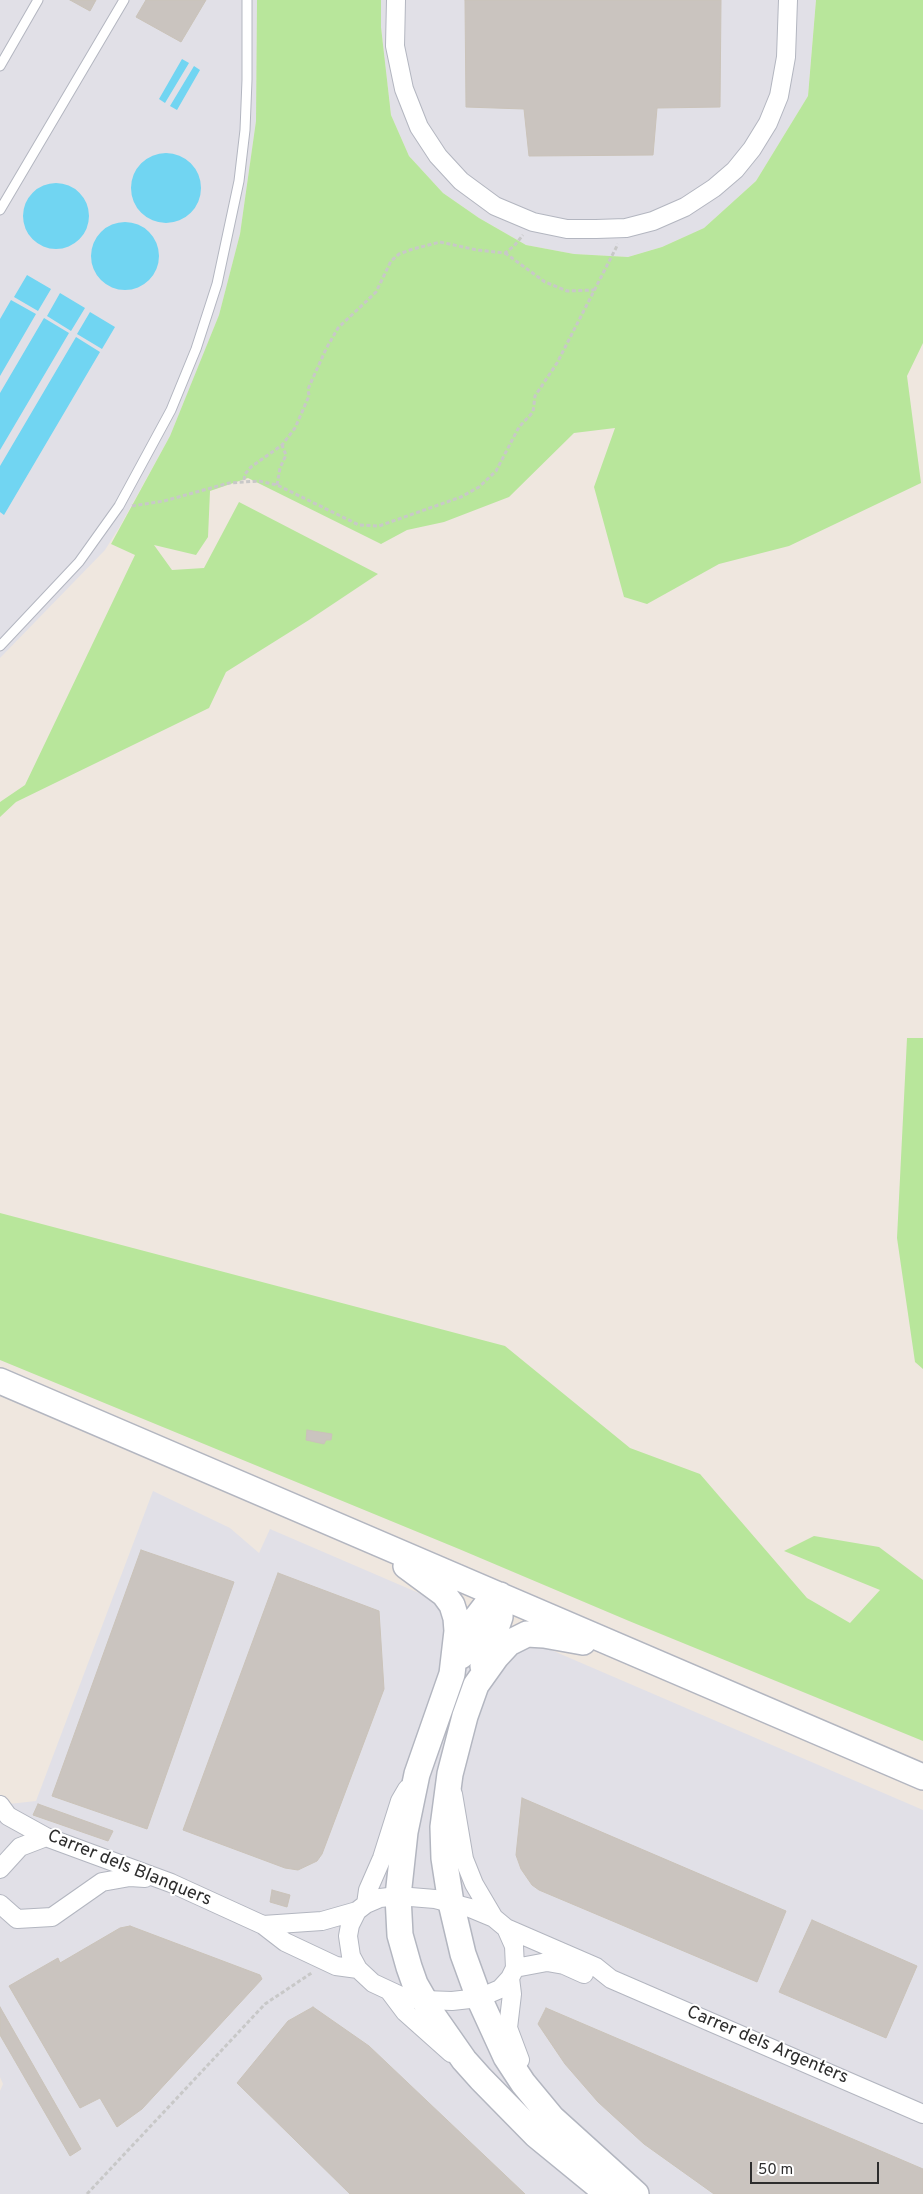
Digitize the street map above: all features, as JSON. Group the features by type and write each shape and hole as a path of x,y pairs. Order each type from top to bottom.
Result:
{"street":[{"path":"396,0 396,46 404,89 419,127 438,156 461,181 495,206 533,222 567,229 626,228 653,221 685,207 714,188 734,170 752,150 768,123 778,96 786,57 788,0"},
{"path":"1,1382 923,1777"},
{"path":"354,1532 428,1581 444,1594 452,1605 458,1631 452,1674"},
{"path":"500,1595 487,1604 477,1617 470,1638 452,1674 417,1774 405,1832 398,1896 403,1950 415,1984 464,2060 500,2100 536,2135 608,2194"},
{"path":"500,1595 500,1617 465,1716 450,1774 443,1827 444,1858 451,1903 463,1954 479,1998 506,2057 523,2083 552,2118 636,2194"},
{"path":"476,1685 496,1657 509,1643 527,1634 544,1634 641,1656"},
{"path":"417,1774 400,1801 382,1858 361,1908 350,1925 348,1946 350,1956 358,1969 373,1983 390,1992 424,2000 479,1998 500,1989 512,1973"},
{"path":"450,1774 464,1859 474,1884 514,1946 512,1994 508,2028 522,2066 523,2083"},
{"name":"Carrer dels Blanquers","path":"0,1805 8,1816 46,1836 161,1879 263,1925 285,1942 328,1962 343,1968 358,1969"},
{"path":"0,1869 20,1847 46,1836"},
{"path":"0,1904 17,1919 52,1916 102,1882 130,1877 161,1879"},
{"name":"Carrer dels Blanquers","path":"263,1925 322,1921 361,1908 380,1898 398,1896 425,1898 451,1903"},
{"name":"Carrer dels Argenters","path":"451,1903 596,1967 611,1979 923,2114"},
{"name":"Carrer dels Argenters","path":"512,1973 548,1962 564,1965 592,1978 611,1979"},
{"path":"390,1992 405,2012 446,2050 464,2060"}],"lane":[{"path":"0,66 38,0"},
{"path":"0,210 124,0"},
{"path":"0,646 79,562 119,506 171,410 196,349 217,284 232,216 244,130 248,0"}],"path":[{"path":"505,252 514,246 533,222"},
{"path":"119,506 164,501 244,480 276,485 359,526 379,526 461,497 479,487 496,471 519,427 533,412 535,396 557,363 626,228"},
{"path":"244,480 245,474 251,467 282,445 301,416 309,396 308,389 326,349 338,328 376,292 391,261 399,254 440,242 450,242 477,250 505,252 545,282 567,291 594,290"},
{"path":"276,485 280,468 286,455 282,445"},
{"path":"87,2194 265,2004 328,1962"}],"shaded area":[{"path":"0,0 257,0 256,121 240,234 219,315 170,436 105,550 0,658"},
{"path":"381,0 816,0 808,96 756,181 704,228 662,247 628,257 574,254 526,245 479,218 443,193 409,156 391,115 381,27"},
{"path":"153,1491 230,1528 259,1553 270,1529 923,1810 923,2194 0,2194 0,2091 3,2084 0,2077 0,1805 36,1801"}],"green space":[{"path":"257,0 381,0 381,27 391,115 409,156 443,193 479,218 526,245 574,254 628,257 662,247 704,228 756,181 808,96 816,0 923,0 923,343 907,376 921,483 789,546 719,564 647,604 624,597 594,487 615,428 574,433 509,497 444,522 407,530 381,544 248,478 210,491 208,537 196,555 154,545 172,570 204,568 239,502 378,574 226,672 209,708 16,802 0,817 0,802 25,785 135,555 111,544 170,436 219,315 240,234 256,121"},
{"path":"907,1038 923,1038 923,1369 915,1362 897,1238"},
{"path":"0,1213 505,1346 630,1448 700,1474 807,1598 850,1623 880,1590 784,1551 814,1536 879,1547 923,1580 923,1741 0,1360"}],"water":[{"path":"182,59 189,63 165,103 159,99"},
{"path":"194,66 200,70 177,110 170,106"},
{"path":"166,153 179,156 191,163 198,175 201,188 198,201 191,213 179,220 166,223 153,220 141,213 134,201 131,188 134,175 141,163 153,156"},
{"path":"56,183 69,186 79,193 86,203 89,216 86,229 79,239 69,246 56,249 43,246 33,239 26,229 23,216 26,203 33,193 43,186"},
{"path":"125,222 138,225 149,232 156,243 159,256 156,269 149,280 138,287 125,290 112,287 101,280 94,269 91,256 94,243 101,232 112,225"},
{"path":"27,275 51,289 38,311 14,297"},
{"path":"60,293 85,308 71,331 47,316"},
{"path":"11,300 36,314 0,376 0,319"},
{"path":"90,312 115,327 102,349 77,334"},
{"path":"44,318 69,333 0,450 0,393"},
{"path":"76,337 100,352 4,515 0,512 0,466"}],"building":[{"path":"70,0 96,0 90,11"},
{"path":"146,0 206,0 181,42 136,17"},
{"path":"465,0 721,0 720,107 657,108 653,155 529,156 524,109 466,107"},
{"path":"307,1430 332,1434 331,1440 326,1440 324,1444 306,1440"},
{"path":"141,1550 234,1582 147,1829 52,1796"},
{"path":"278,1573 379,1611 384,1689 322,1854 317,1861 298,1870 285,1868 183,1830"},
{"path":"522,1798 786,1911 757,1982 539,1890 532,1885 521,1869 516,1855"},
{"path":"38,1804 113,1831 108,1841 33,1815"},
{"path":"272,1890 290,1895 287,1907 270,1902"},
{"path":"812,1920 917,1966 886,2038 779,1992"},
{"path":"130,1926 260,1975 262,1979 142,2109 117,2127 100,2098 80,2108 9,1986 58,1958 60,1963 120,1928"},
{"path":"0,2007 81,2149 70,2156 0,2035"},
{"path":"313,2007 369,2046 525,2194 350,2194 237,2083 288,2021"},
{"path":"546,2008 923,2169 923,2194 714,2194 644,2144 598,2102 565,2064 538,2024"}]}
